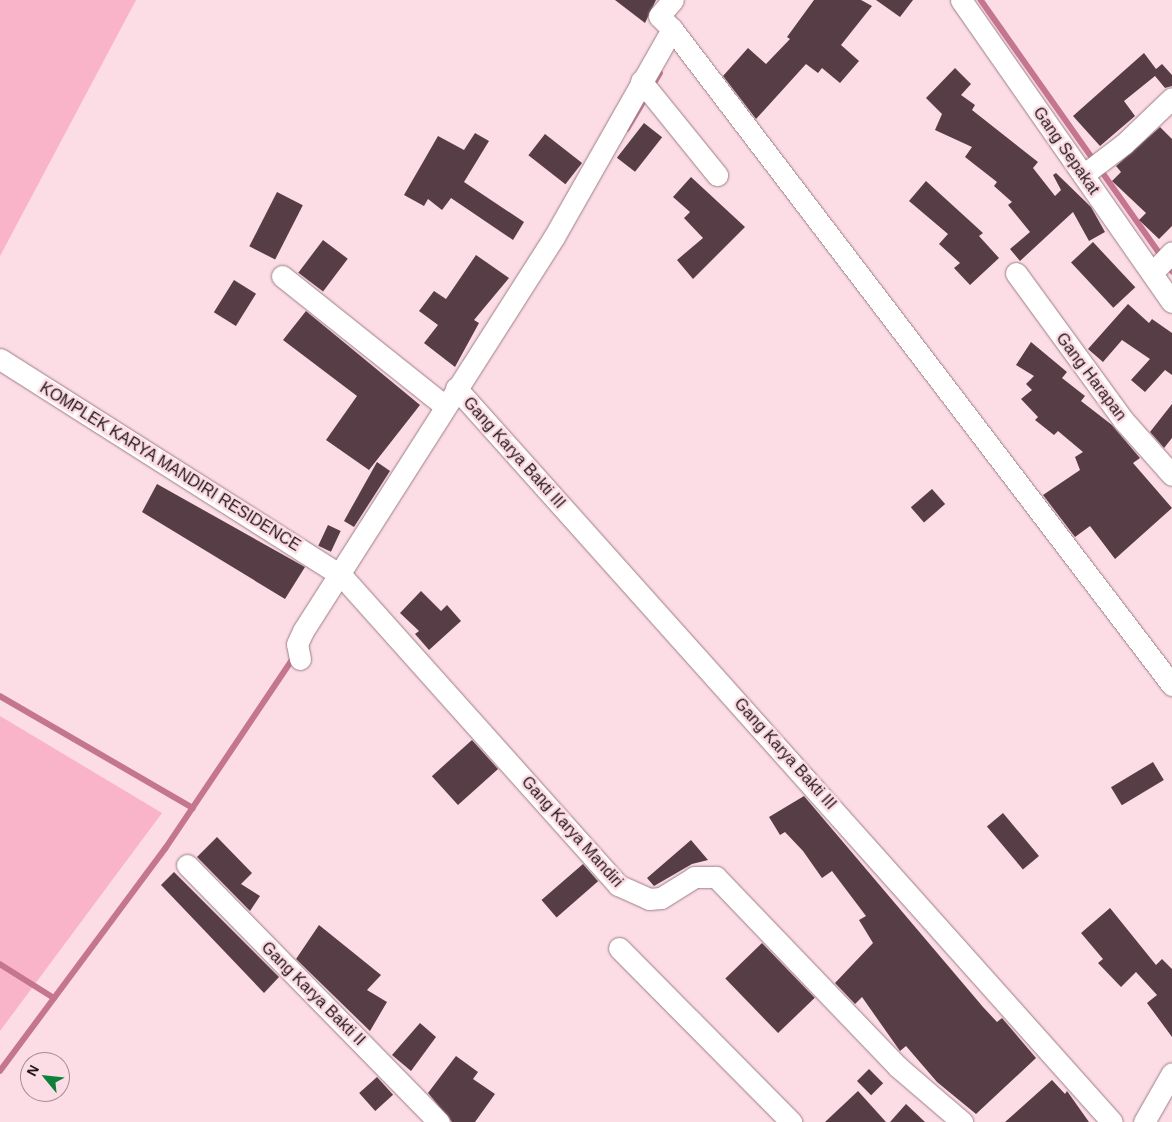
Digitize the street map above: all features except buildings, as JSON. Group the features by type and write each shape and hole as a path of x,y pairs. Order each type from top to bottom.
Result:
{"street":[{"path":"673,0 659,16 672,29 1172,685"},
{"name":"Gang Sepakat","path":"961,0 1094,169 1163,261 1172,301"},
{"path":"300,659 300,638 457,397 647,89 672,29"},
{"path":"647,89 717,175"},
{"path":"1094,169 1172,98"},
{"name":"Gang Harapan","path":"1016,273 1124,421 1172,476"},
{"name":"Gang Karya Bakti III","path":"282,276 457,397 1112,1122"},
{"name":"KOMPLEK KARYA MANDIRI RESIDENCE","path":"0,359 340,575"},
{"name":"Gang Karya Mandiri","path":"340,575 618,885 649,899 661,898 694,877 716,877 897,1066 962,1122"},
{"name":"Gang Karya Bakti II","path":"187,864 439,1122"},
{"path":"619,948 791,1122"},
{"path":"1144,1122 1172,1073"}],"shaded area":[{"path":"0,0 136,0 0,256"},
{"path":"0,716 162,813 0,1031"}],"waterway":[{"path":"981,0 1172,271"},
{"path":"651,88 660,73"},
{"path":"627,129 647,96"},
{"path":"0,1071 165,849 294,657"},
{"path":"0,696 193,808"},
{"path":"0,964 54,998"}]}
